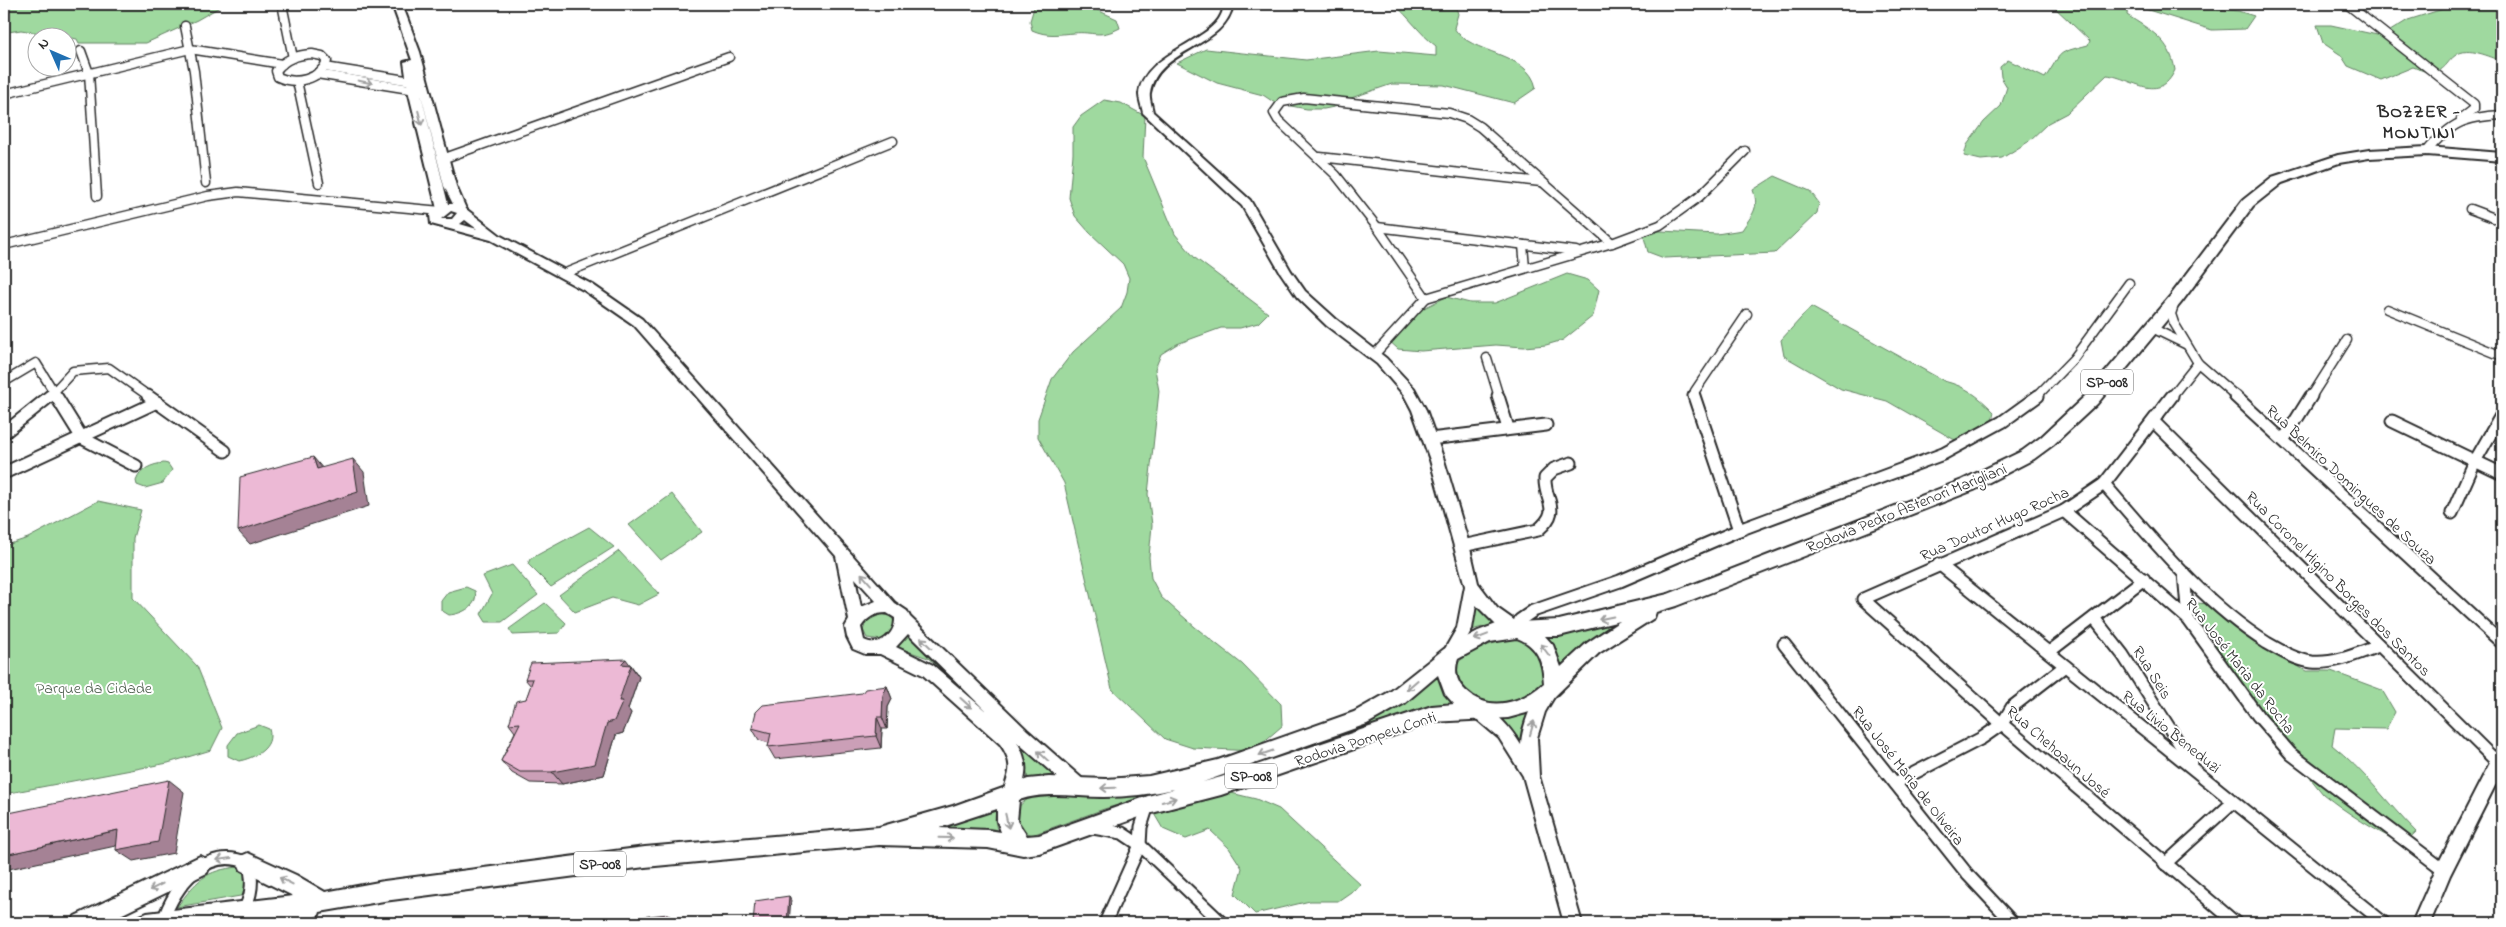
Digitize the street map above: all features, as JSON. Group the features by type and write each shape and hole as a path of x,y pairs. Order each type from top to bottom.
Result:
{"main road":[{"name":"Rodovia Pedro Astenori Marigliani","path":"1450,654 1484,636 1499,631 1559,628 1670,601 1968,485 2006,467 2047,441 2091,400 2176,299 2248,203 2277,180 2307,168 2338,159 2369,154 2427,151 2502,157"},
{"name":"Rodovia Pedro Astenori Marigliani","path":"1479,711 1516,708 1531,704 1593,648 1670,601"},
{"path":"1516,630 1530,634 1551,657 1553,685"},
{"path":"1450,654 1445,666 1447,679 1461,701 1479,711"},
{"name":"Rodovia Pompeu Conti","path":"1012,792 1049,786 1106,788 1176,780 1303,740 1360,718 1381,707 1398,697 1450,654"},
{"name":"Rodovia Pompeu Conti","path":"1023,846 1055,839 1148,805 1221,786 1432,714 1451,710 1479,711"},
{"path":"1012,792 1005,818 1011,833 1023,846"},
{"name":"SP-008","path":"879,836 953,815 1012,792"},
{"name":"SP-008","path":"157,923 242,917 384,891 645,857 879,836 988,840 1023,846"},
{"path":"248,863 289,882 323,902"},
{"path":"82,923 200,866"},
{"path":"279,923 323,902"}],"street":[{"path":"282,4 293,58"},
{"path":"389,4 450,186 463,211 497,239"},
{"path":"397,4 411,40 417,86 441,216"},
{"path":"1228,4 1229,8 1226,16 1216,26 1152,75 1144,90 1144,105 1156,122 1246,203 1257,217 1290,280 1309,303 1374,355 1399,378 1411,394 1430,439 1462,546 1472,587 1464,629 1450,654"},
{"path":"2347,4 2474,104 2474,109 2461,119 2447,126 2427,151"},
{"path":"185,26 190,49 206,183"},
{"path":"4,94 190,49 282,64"},
{"path":"80,51 89,73 97,196"},
{"path":"318,54 327,61 325,67 316,74 297,81 278,77 276,71 282,64 293,58 318,54"},
{"path":"442,158 729,57"},
{"path":"325,67 417,86"},
{"path":"343,78 351,71"},
{"path":"316,74 417,86"},
{"path":"297,81 319,182"},
{"path":"1426,298 1377,227 1320,157 1278,120 1274,113 1279,104 1289,99 1304,98 1457,115 1480,127 1612,242"},
{"path":"2461,119 2502,115"},
{"path":"563,274 893,141"},
{"path":"1374,355 1426,298 1645,232 1672,219 1699,197 1745,151"},
{"path":"1320,157 1541,182"},
{"path":"4,238 29,235 208,196 238,192 408,209 441,216 456,222 463,211"},
{"path":"2470,209 2502,220"},
{"path":"441,216 497,239 563,274 605,298 638,322 890,607 902,615 904,629 899,637 883,648"},
{"path":"1377,227 1579,252"},
{"path":"4,245 29,235"},
{"path":"1523,245 1525,268"},
{"path":"1472,587 1505,625 1516,630 1520,620 1533,611 1620,581 1739,530 1943,454 2001,422 2026,405 2054,381 2129,283"},
{"name":"Rua Belmiro Domingues de Souza","path":"2176,299 2171,314 2185,344 2198,363 2284,439 2502,643"},
{"path":"2387,309 2502,356"},
{"path":"1739,530 1694,399 1695,391 1747,314"},
{"name":"Rua Belmiro Domingues de Souza","path":"2152,328 2185,344"},
{"path":"2284,439 2347,340"},
{"path":"1487,358 1508,428"},
{"name":"Rua Doutor Hugo Rocha","path":"1863,599 1939,564 2064,511 2104,484 2198,363"},
{"path":"4,382 36,364 82,438 136,466"},
{"path":"4,433 54,393 72,372 109,368 224,451"},
{"path":"4,473 157,402"},
{"path":"2452,513 2476,461 2502,414"},
{"path":"2392,421 2502,474"},
{"name":"Rua Coronel Higino Borges dos Santos","path":"2154,422 2378,646 2501,762"},
{"path":"1430,439 1508,428 1546,425"},
{"path":"1462,546 1538,530 1546,525 1552,517 1552,511 1545,476 1553,469 1571,463"},
{"path":"2104,484 2214,605 2237,625 2296,658 2312,662 2326,662 2378,646"},
{"name":"Rua José Maria da Rocha","path":"2064,511 2188,619 2258,716 2291,754 2444,870"},
{"path":"842,551 856,620 852,635 855,641 864,647 883,648 909,659 933,673 1006,739 1015,751 1018,760 1019,773 1012,792"},
{"name":"Rua Livio Beneduzi","path":"1939,564 2384,923"},
{"path":"2184,573 2188,619"},
{"path":"2049,652 2144,579"},
{"name":"Rua Chehoaun José","path":"1863,599 2002,724 2236,923"},
{"path":"856,620 867,610 875,607 890,607"},
{"name":"Rua Seis","path":"2094,618 2123,655 2198,772"},
{"path":"904,621 1021,735 1080,787"},
{"name":"Rua José Maria de Oliveira","path":"1784,644 1968,875 2013,923"},
{"path":"1895,783 1941,761 2002,724 2012,707 2065,666"},
{"path":"1553,685 1538,710 1529,738 1531,776 1573,923"},
{"path":"1479,711 1505,733 1531,776"},
{"path":"2421,923 2444,870 2501,762"},
{"path":"2165,864 2232,802"},
{"path":"1105,923 1140,845 1140,827 1148,805"},
{"path":"1085,827 1122,833 1140,845 1222,923"},
{"path":"157,923 182,885 200,866 214,860 230,857 243,859 248,863 253,881 242,917"}],"green space":[{"path":"4,4 225,4 197,20 146,43 79,43 78,28 28,28 28,31 8,32 4,30"},
{"path":"1035,4 1084,4 1117,19 1120,28 1101,34 1043,34 1032,30 1030,21"},
{"path":"1394,4 1455,4 1458,14 1454,28 1462,37 1522,67 1531,76 1536,88 1514,103 1444,85 1392,84 1351,98 1339,106 1324,109 1307,109 1275,103 1263,95 1217,83 1177,63 1206,49 1306,60 1379,51 1436,56 1436,46"},
{"path":"2051,4 2167,4 2238,11 2254,16 2245,29 2212,30 2145,9 2128,7 2127,15 2158,37 2169,51 2175,70 2169,80 2161,86 2153,88 2107,75 2067,113 2048,123 2028,142 2002,158 1981,160 1964,156 1967,145 1984,122 2001,106 2007,87 2001,77 2000,67 2008,60 2045,78 2061,54 2088,45 2090,41"},
{"path":"2450,4 2502,4 2502,61 2479,53 2467,52 2456,55 2444,67 2432,74 2413,67 2381,80 2348,66 2341,55 2323,43 2317,25 2331,25 2382,36 2408,20 2446,8"},
{"path":"1104,100 1121,103 1145,116 1143,157 1175,234 1195,258 1268,313 1258,323 1240,328 1221,328 1177,344 1161,354 1155,369 1159,391 1148,494 1152,525 1149,557 1151,578 1161,597 1242,664 1281,704 1282,726 1253,751 1193,748 1165,739 1112,689 1064,483 1038,437 1038,419 1052,379 1073,352 1121,308 1127,292 1129,278 1123,264 1075,216 1069,198 1073,154 1073,127 1081,116"},
{"path":"1775,176 1810,191 1819,203 1817,213 1775,253 1664,258 1648,252 1642,230 1717,234 1742,230 1754,211 1756,202 1753,190"},
{"path":"1567,274 1588,280 1599,290 1593,316 1563,340 1546,345 1524,347 1496,345 1421,351 1398,349 1387,339 1408,316 1446,297 1470,303 1495,303"},
{"path":"1811,307 1944,381 1959,386 1977,396 1994,412 1986,435 1974,445 1953,439 1887,401 1841,389 1784,356 1781,340"},
{"path":"164,463 168,464 172,470 163,483 145,488 137,485 136,481 143,470"},
{"path":"672,494 702,532 661,560 629,525"},
{"name":"Parque da Cidade","path":"98,501 141,510 133,538 133,598 197,666 222,728 211,750 168,763 4,794 4,546 28,538"},
{"path":"589,527 614,547 551,587 528,564 530,559"},
{"path":"619,551 659,594 638,605 612,598 575,612 559,595"},
{"path":"512,565 538,595 502,622 486,622 481,614 492,594 483,576"},
{"path":"466,587 475,591 476,596 472,605 464,611 449,615 441,610 441,601 448,592"},
{"path":"1476,599 1494,621 1490,625 1468,631"},
{"path":"2184,602 2222,605 2279,655 2306,671 2331,671 2382,690 2395,712 2386,729 2335,728 2332,745 2365,776 2416,832 2403,844 2362,821 2323,794 2208,652"},
{"path":"545,603 566,623 559,633 513,635 509,629"},
{"path":"882,614 891,617 894,624 893,630 889,636 882,640 867,638 863,630 867,621"},
{"path":"1626,619 1560,667 1542,638"},
{"path":"906,632 945,672 928,658 893,646"},
{"path":"1512,639 1520,640 1533,647 1540,658 1545,680 1529,694 1508,703 1485,703 1465,693 1456,676 1455,665 1481,648"},
{"path":"1439,672 1445,692 1452,703 1430,707 1362,728 1361,726 1402,702"},
{"path":"1534,713 1525,749 1517,737 1498,720"},
{"path":"259,725 269,729 270,736 269,742 262,751 257,755 239,761 228,756 228,745 237,733"},
{"path":"1022,747 1053,775 1028,779"},
{"path":"1201,790 1231,793 1256,799 1279,809 1361,885 1338,901 1310,901 1255,914 1235,894 1242,868 1229,848 1210,830 1186,839 1163,829 1153,812"},
{"path":"1151,793 1152,795 1104,809 1032,835 1024,831 1016,820 1018,808 1022,803 1037,796 1126,796"},
{"path":"996,808 995,820 998,836 940,827"},
{"path":"239,867 246,877 246,895 177,907 202,878 218,871"}],"building":[{"path":"313,457 317,469 353,459 358,492 238,531 240,477"},
{"path":"626,659 621,664 631,665 619,701 623,701 614,721 607,723 595,764 552,772 520,772 501,761 520,723 509,724 516,701 526,699 533,679 525,679 531,663"},
{"path":"887,686 883,695 882,717 877,717 876,736 768,747 771,733 752,728 756,712 763,705 862,693 865,689"},
{"path":"169,780 158,842 116,850 118,830 4,855 4,814"},
{"path":"789,896 787,923 753,923 755,901"},
{"path":"668,914 666,923 619,923 620,919"}],"district":[{"name":"BOZZER - MONTINI","path":"2419,121"}]}
